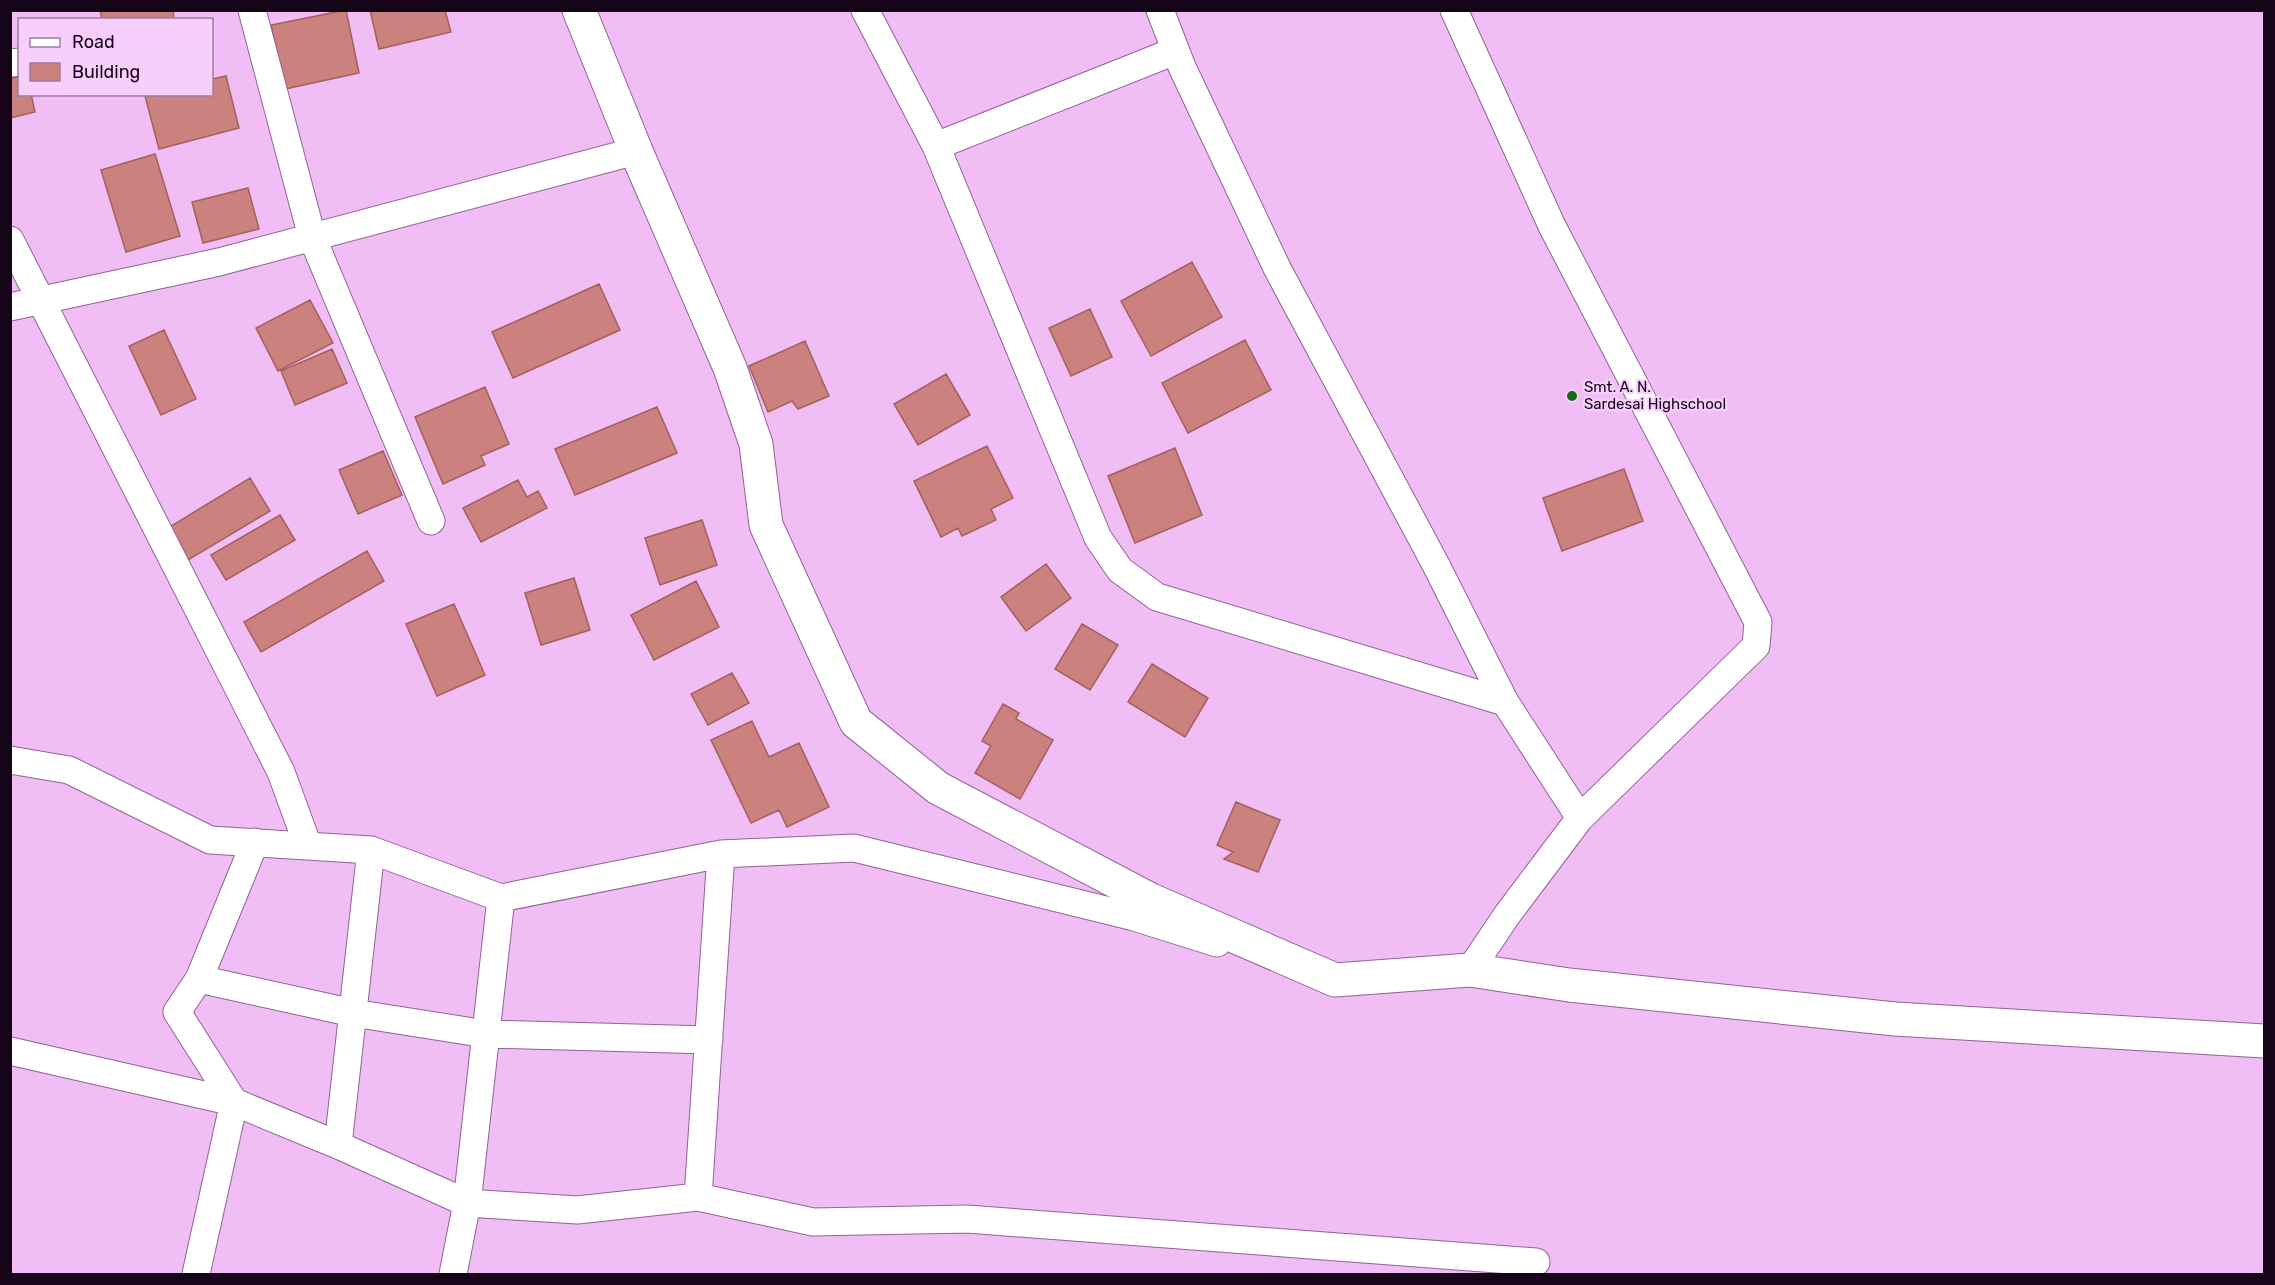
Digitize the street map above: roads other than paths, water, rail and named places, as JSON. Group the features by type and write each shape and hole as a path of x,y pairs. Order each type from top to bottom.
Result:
{"street":[{"path":"252,10 312,237 431,521"},
{"path":"579,10 636,151 730,368 756,444 766,525 856,722 938,788 1151,900 1335,980"},
{"path":"865,10 936,146 1098,538 1120,570 1157,597 1505,702"},
{"path":"1160,10 1175,51 1277,268 1436,565 1505,702 1580,818"},
{"path":"1454,10 1552,226 1758,622 1756,646 1580,818 1507,915 1470,970"},
{"path":"936,146 1175,51"},
{"path":"10,307 219,262 636,151"},
{"path":"10,240 281,772 308,846"},
{"path":"10,760 69,770 210,840 372,850 501,898 721,854 854,848 1134,916 1335,980 1470,970 1569,985 1895,1019 2265,1041"},
{"path":"196,1275 234,1102 177,1012 199,979 255,842"},
{"path":"338,1145 372,850"},
{"path":"698,1197 721,854"},
{"path":"453,1275 467,1203 501,898"},
{"path":"199,979 353,1013 486,1034 709,1040"},
{"path":"10,1051 234,1102 338,1145 467,1203 576,1210 698,1197 813,1222 967,1219 1536,1262"}],"place":[{"name":"Smt. A. N. Sardesai Highschool","path":"1572,396"}]}
